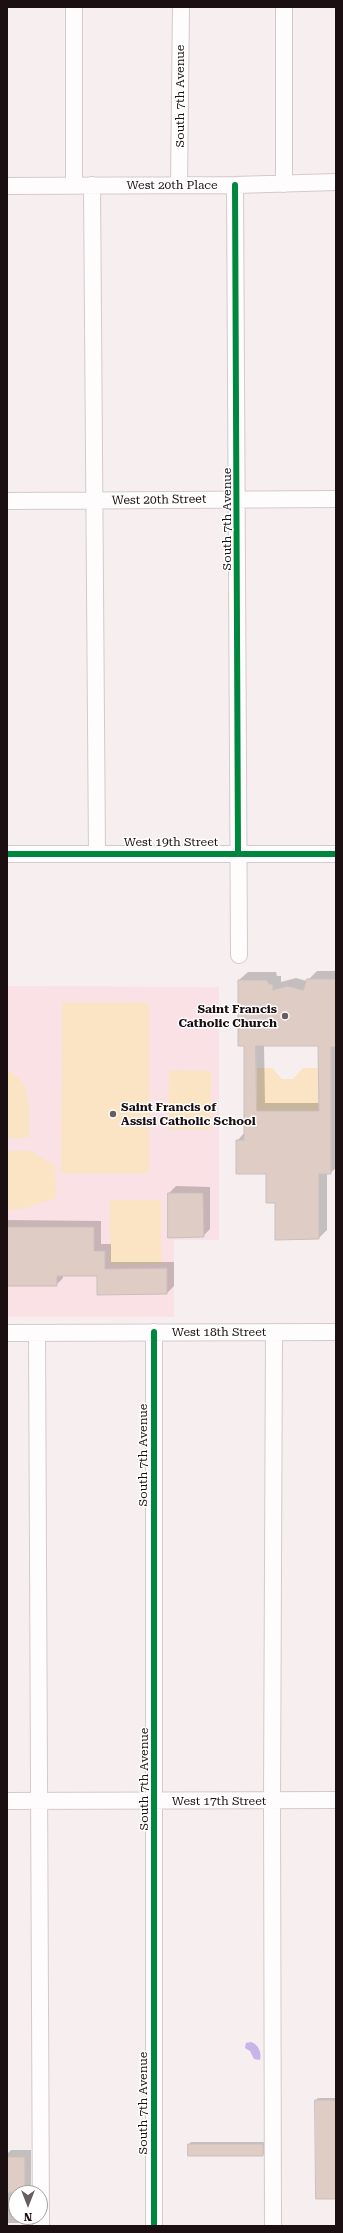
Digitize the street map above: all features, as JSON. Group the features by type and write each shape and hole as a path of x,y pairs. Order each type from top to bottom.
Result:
{"street":[{"path":"74,7 74,185"},
{"name":"South 7th Avenue","path":"179,184 180,7"},
{"path":"284,7 284,184"},
{"name":"West 20th Place","path":"7,186 179,184 235,185 336,182"},
{"path":"92,185 97,854"},
{"name":"South 7th Avenue","path":"235,185 238,499 239,955"},
{"name":"West 20th Street","path":"7,501 94,502 238,499 336,499"},
{"name":"West 19th Street","path":"7,854 336,854"},
{"name":"South 7th Avenue","path":"154,1332 154,2226"},
{"path":"273,2226 272,1800 274,1332"},
{"name":"West 18th Street","path":"7,1333 336,1332"},
{"path":"37,1333 41,2226"},
{"name":"West 17th Street","path":"7,1800 336,1800"}],"shaded area":[{"name":"Saint Francis of Assisi Catholic School","path":"7,986 219,987 219,1240 174,1240 174,1317 7,1317"},
{"path":"62,1002 149,1003 149,1173 61,1173"},
{"path":"257,1068 272,1068 282,1079 293,1079 303,1068 318,1068 319,1111 257,1111"},
{"path":"7,1070 16,1075 26,1090 29,1109 29,1138 7,1138"},
{"path":"169,1070 211,1071 211,1130 168,1130"},
{"path":"7,1151 31,1151 55,1166 56,1198 22,1209 7,1210"},
{"path":"110,1200 161,1200 161,1264 110,1265"},
{"path":"251,2042 259,2049 260,2060 254,2059 250,2051 245,2048 246,2043"}],"building":[{"path":"307,979 336,979 336,1047 331,1047 331,1174 319,1174 319,1239 275,1240 275,1203 266,1203 266,1174 236,1174 236,1140 244,1140 244,1046 238,1046 238,980 267,980 269,984 273,984 273,990 287,986 303,990","holes":["256,1046 318,1046 319,1111 257,1111"]},
{"path":"168,1193 203,1193 204,1237 168,1238"},
{"path":"7,1227 94,1227 94,1251 105,1251 105,1269 167,1268 167,1294 97,1295 97,1276 57,1276 57,1286 7,1286"},
{"path":"315,2100 336,2100 336,2199 316,2199"},
{"path":"188,2144 263,2144 263,2156 188,2156"},
{"path":"7,2157 25,2157 25,2185 8,2185 7,2193"}],"cycle path":[{"path":"235,185 238,853"},
{"path":"7,854 336,854"},
{"path":"154,1332 154,2226"}],"place":[{"name":"Saint Francis Catholic Church","path":"285,1016"},
{"name":"Saint Francis of Assisi Catholic School","path":"113,1114"}]}
